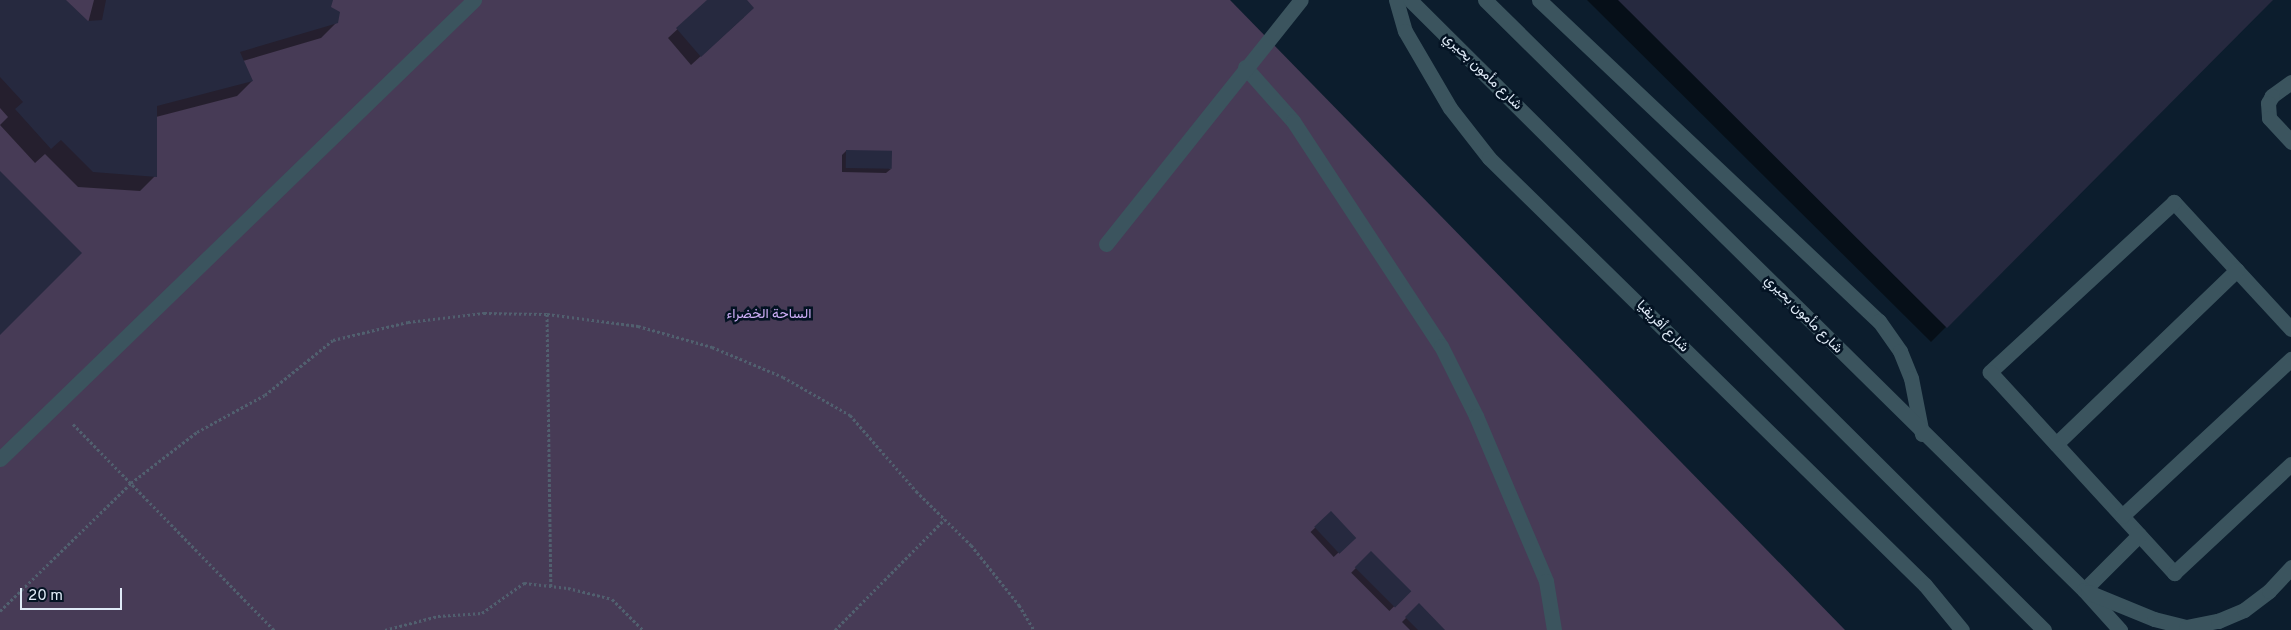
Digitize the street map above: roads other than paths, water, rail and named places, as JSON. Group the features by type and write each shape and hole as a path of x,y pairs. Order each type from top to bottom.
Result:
{"street":[{"path":"0,460 474,0"},
{"path":"1106,244 1300,0"},
{"name":"شارع أفريقيا","path":"1396,0 1410,40 1450,108 1489,158 1925,585 1962,630"},
{"name":"شارع مأمون بحيري","path":"1410,0 2044,630"},
{"name":"شارع مأمون بحيري","path":"1485,0 1922,434 2084,590 2120,630"},
{"path":"1539,0 1879,321 1900,351 1911,378 1922,434"},
{"path":"1245,67 1293,121 1441,346 1476,416 1546,581 1554,630"},
{"path":"2291,82 2272,96 2268,103 2268,118 2291,142"},
{"path":"2291,329 2174,202 1990,372 2174,573 2291,464"},
{"path":"2056,444 2236,270"},
{"path":"2122,516 2291,359"},
{"path":"2139,535 2084,590 2154,619 2186,627 2218,621 2244,610 2269,591 2291,567"}],"park label":[{"name":"الساحة الخضراء","path":"769,315"}]}
